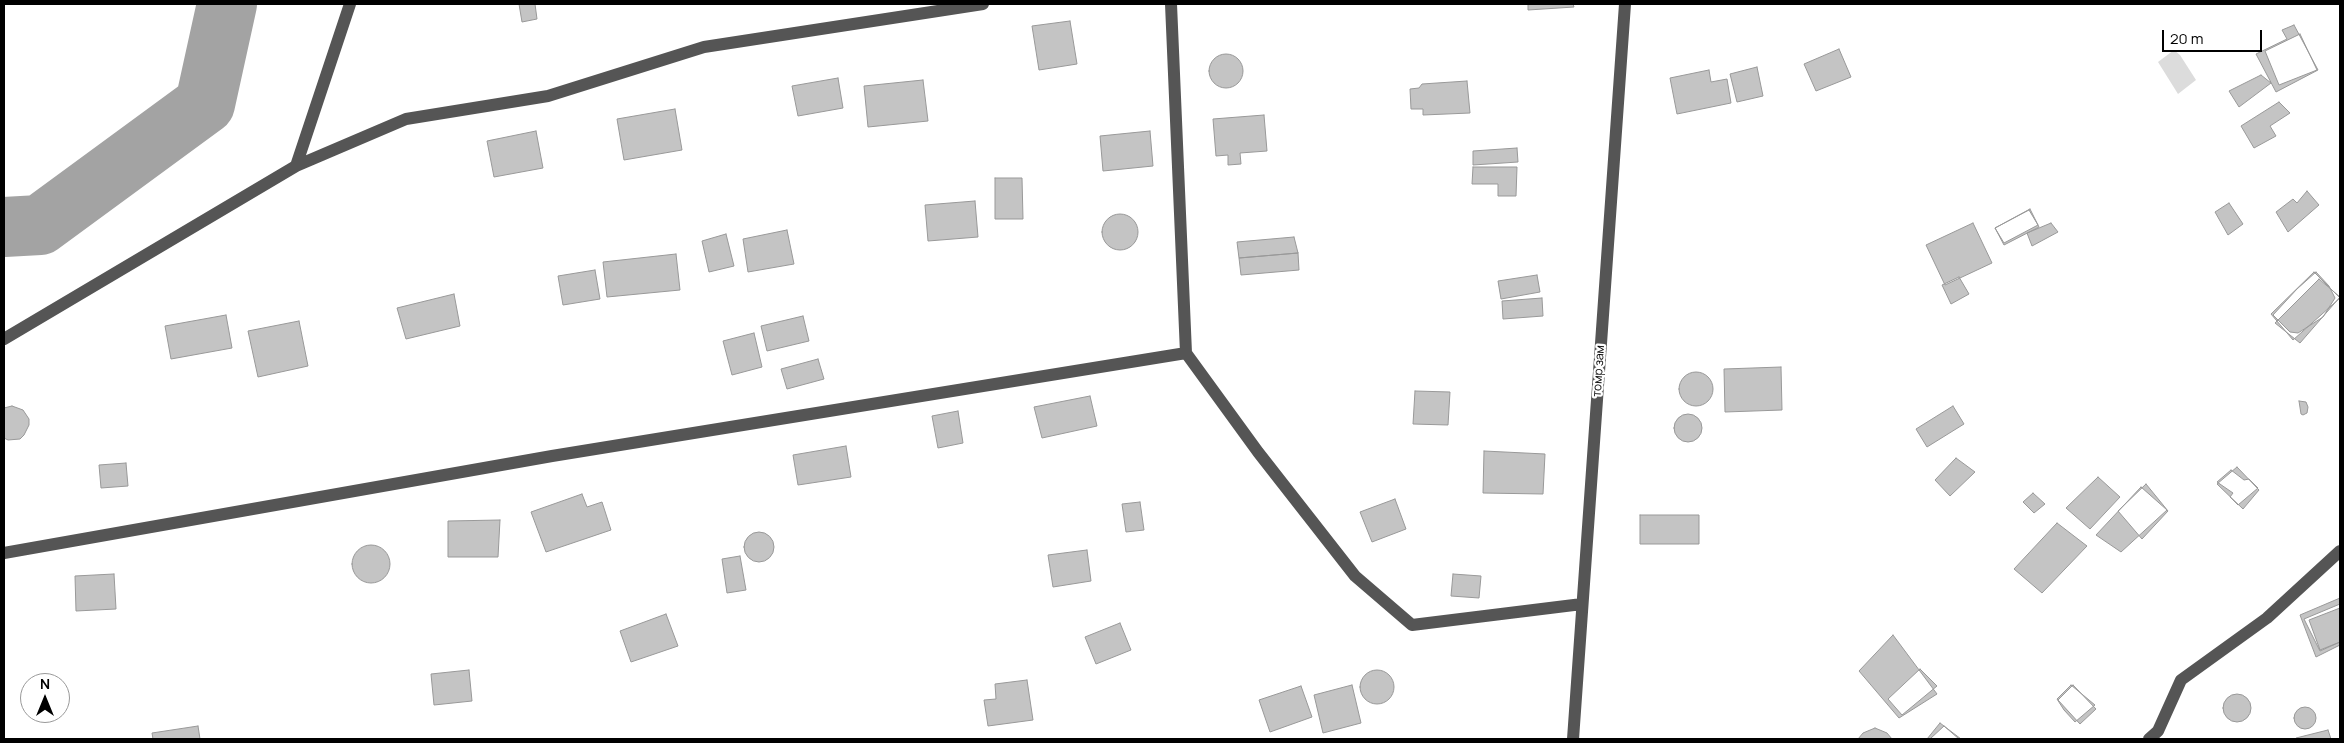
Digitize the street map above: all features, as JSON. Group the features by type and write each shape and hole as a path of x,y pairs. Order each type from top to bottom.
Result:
{"street":[{"path":"296,166 350,4"},
{"path":"4,340 296,166 406,119 548,96 704,47 983,4"},
{"path":"1171,4 1186,353 1258,452 1355,576 1412,625 1582,604"},
{"name":"томр зам","path":"1573,739 1625,4"},
{"path":"4,553 542,458 1186,353"},
{"path":"2149,739 2158,730 2181,680 2267,618 2340,551"}],"shaded area":[{"path":"2174,50 2180,55 2196,80 2178,94 2158,62"}],"building":[{"path":"519,4 535,4 537,19 522,22"},
{"path":"1528,4 1573,4 1574,7 1528,10"},
{"path":"1070,21 1077,64 1039,70 1032,26"},
{"path":"2294,25 2318,70 2276,92 2256,54 2287,39 2282,30"},
{"path":"2300,34 2317,70 2279,85 2265,51"},
{"path":"1839,49 1851,77 1816,91 1804,64"},
{"path":"1226,54 1233,55 1238,59 1242,64 1242,78 1238,83 1233,87 1226,88 1219,87 1214,83 1210,78 1209,71 1210,64 1214,59 1219,55"},
{"path":"1757,67 1763,96 1737,102 1730,74"},
{"path":"1709,70 1711,82 1727,79 1731,103 1677,114 1670,78"},
{"path":"2261,75 2271,83 2239,107 2229,91"},
{"path":"838,78 843,108 798,116 792,86"},
{"path":"923,80 928,121 868,127 864,86"},
{"path":"1467,81 1470,113 1423,115 1423,109 1411,109 1410,89 1419,88 1422,84"},
{"path":"2279,102 2290,113 2270,126 2276,136 2254,148 2241,126"},
{"path":"675,109 682,150 624,160 617,119"},
{"path":"1264,115 1267,151 1240,153 1241,164 1228,165 1228,155 1216,156 1213,119"},
{"path":"536,131 543,168 494,177 487,141"},
{"path":"1150,131 1153,166 1103,171 1100,136"},
{"path":"1517,148 1518,162 1473,165 1473,151"},
{"path":"1473,167 1517,167 1516,196 1498,196 1498,184 1472,184"},
{"path":"995,178 1022,178 1023,219 995,219"},
{"path":"2307,191 2319,205 2288,232 2276,212 2293,199 2297,203"},
{"path":"975,201 978,237 928,241 925,205"},
{"path":"2229,203 2243,224 2228,235 2215,212"},
{"path":"2030,209 2039,227 2004,245 1995,228"},
{"path":"2029,210 2038,225 2004,243 1995,228"},
{"path":"1120,214 1133,219 1138,232 1133,245 1120,250 1107,245 1102,232 1107,219"},
{"path":"1973,223 1992,263 1945,285 1926,245"},
{"path":"2051,223 2058,232 2032,246 2027,233"},
{"path":"787,230 794,264 748,272 743,239"},
{"path":"726,234 734,266 709,272 702,241"},
{"path":"1294,237 1298,253 1239,258 1237,242"},
{"path":"1298,253 1299,270 1241,275 1239,258"},
{"path":"676,254 680,290 607,297 603,262"},
{"path":"595,270 600,299 563,305 558,276"},
{"path":"2314,272 2340,298 2293,340 2271,314"},
{"path":"2316,272 2329,286 2335,298 2323,317 2298,333 2290,332 2273,315"},
{"path":"1537,275 1540,292 1501,299 1498,281"},
{"path":"1959,277 1969,294 1951,304 1942,285"},
{"path":"2319,279 2340,297 2300,343 2275,323"},
{"path":"454,294 460,326 406,339 397,308"},
{"path":"1542,298 1543,316 1503,319 1502,301"},
{"path":"226,315 232,348 171,359 165,326"},
{"path":"803,316 809,341 767,351 761,326"},
{"path":"299,321 308,366 258,377 248,331"},
{"path":"754,333 762,367 732,375 723,341"},
{"path":"818,359 824,379 787,389 781,369"},
{"path":"1781,367 1782,410 1725,412 1724,369"},
{"path":"1696,372 1703,373 1708,377 1712,382 1712,396 1708,401 1703,405 1696,406 1689,405 1684,401 1680,396 1679,389 1680,382 1684,377 1689,373"},
{"path":"1415,391 1450,392 1448,425 1413,424"},
{"path":"1090,396 1097,426 1042,438 1034,407"},
{"path":"2299,401 2306,402 2308,407 2307,413 2303,415 2301,414"},
{"path":"12,406 23,410 29,419 29,425 20,439 8,440 4,438 4,408"},
{"path":"1953,406 1964,424 1927,447 1916,429"},
{"path":"958,411 963,443 938,448 932,416"},
{"path":"1688,414 1698,418 1702,428 1698,438 1688,442 1678,438 1674,428 1678,418"},
{"path":"846,446 851,477 798,485 793,455"},
{"path":"1484,451 1545,454 1543,494 1483,493"},
{"path":"1956,458 1975,472 1950,496 1935,480"},
{"path":"126,463 128,486 101,488 99,465"},
{"path":"2237,467 2259,490 2243,509 2217,484"},
{"path":"2231,470 2244,480 2249,479 2258,488 2238,505 2230,497 2233,493 2217,482"},
{"path":"2098,477 2120,497 2090,529 2066,508"},
{"path":"2146,484 2168,511 2142,539 2118,511"},
{"path":"2141,487 2167,510 2121,552 2096,535"},
{"path":"2033,493 2045,504 2034,513 2023,502"},
{"path":"582,494 587,507 602,502 611,530 546,552 531,512"},
{"path":"1395,499 1406,529 1372,542 1360,512"},
{"path":"1140,502 1144,530 1126,532 1122,504"},
{"path":"1640,515 1699,515 1699,544 1640,544"},
{"path":"500,520 498,557 448,557 448,521"},
{"path":"2057,523 2087,546 2042,593 2014,569"},
{"path":"759,532 770,536 774,547 770,558 759,562 748,558 744,547 748,536"},
{"path":"371,545 384,551 390,564 384,577 371,583 358,577 352,564 358,551"},
{"path":"1087,550 1091,581 1053,587 1048,555"},
{"path":"740,556 746,590 727,593 722,559"},
{"path":"114,574 116,609 76,611 75,576"},
{"path":"1453,574 1481,576 1479,598 1451,596"},
{"path":"2340,598 2340,645 2316,657 2300,615"},
{"path":"2340,604 2340,642 2320,651 2304,619"},
{"path":"2340,608 2340,642 2320,650 2309,620"},
{"path":"666,614 678,646 631,662 620,631"},
{"path":"1120,623 1131,650 1096,664 1085,637"},
{"path":"1893,635 1937,694 1899,718 1859,671"},
{"path":"1920,669 1937,686 1902,715 1888,699"},
{"path":"469,670 472,701 434,705 431,674"},
{"path":"1377,670 1384,671 1389,675 1393,680 1393,694 1389,699 1384,703 1377,704 1370,703 1365,699 1361,694 1360,687 1361,680 1365,675 1370,671"},
{"path":"1027,680 1033,720 988,726 984,700 996,699 995,684"},
{"path":"1352,685 1361,723 1323,733 1314,695"},
{"path":"2071,685 2095,705 2075,722 2057,699"},
{"path":"2073,685 2096,709 2080,724 2058,700"},
{"path":"1301,686 1312,717 1270,732 1259,700"},
{"path":"2237,694 2247,698 2251,708 2247,718 2237,722 2227,718 2223,708 2227,698"},
{"path":"2305,707 2313,710 2316,718 2313,726 2305,729 2297,726 2294,718 2297,710"},
{"path":"1940,723 1961,739 1927,739"},
{"path":"198,726 200,739 153,739 152,733"},
{"path":"1944,726 1959,739 1930,739"},
{"path":"1875,728 1887,733 1892,739 1858,739 1863,733"},
{"path":"2328,730 2331,739 2296,739 2296,738"}],"waterway":[{"path":"4,227 40,225 205,104 227,4"}]}
